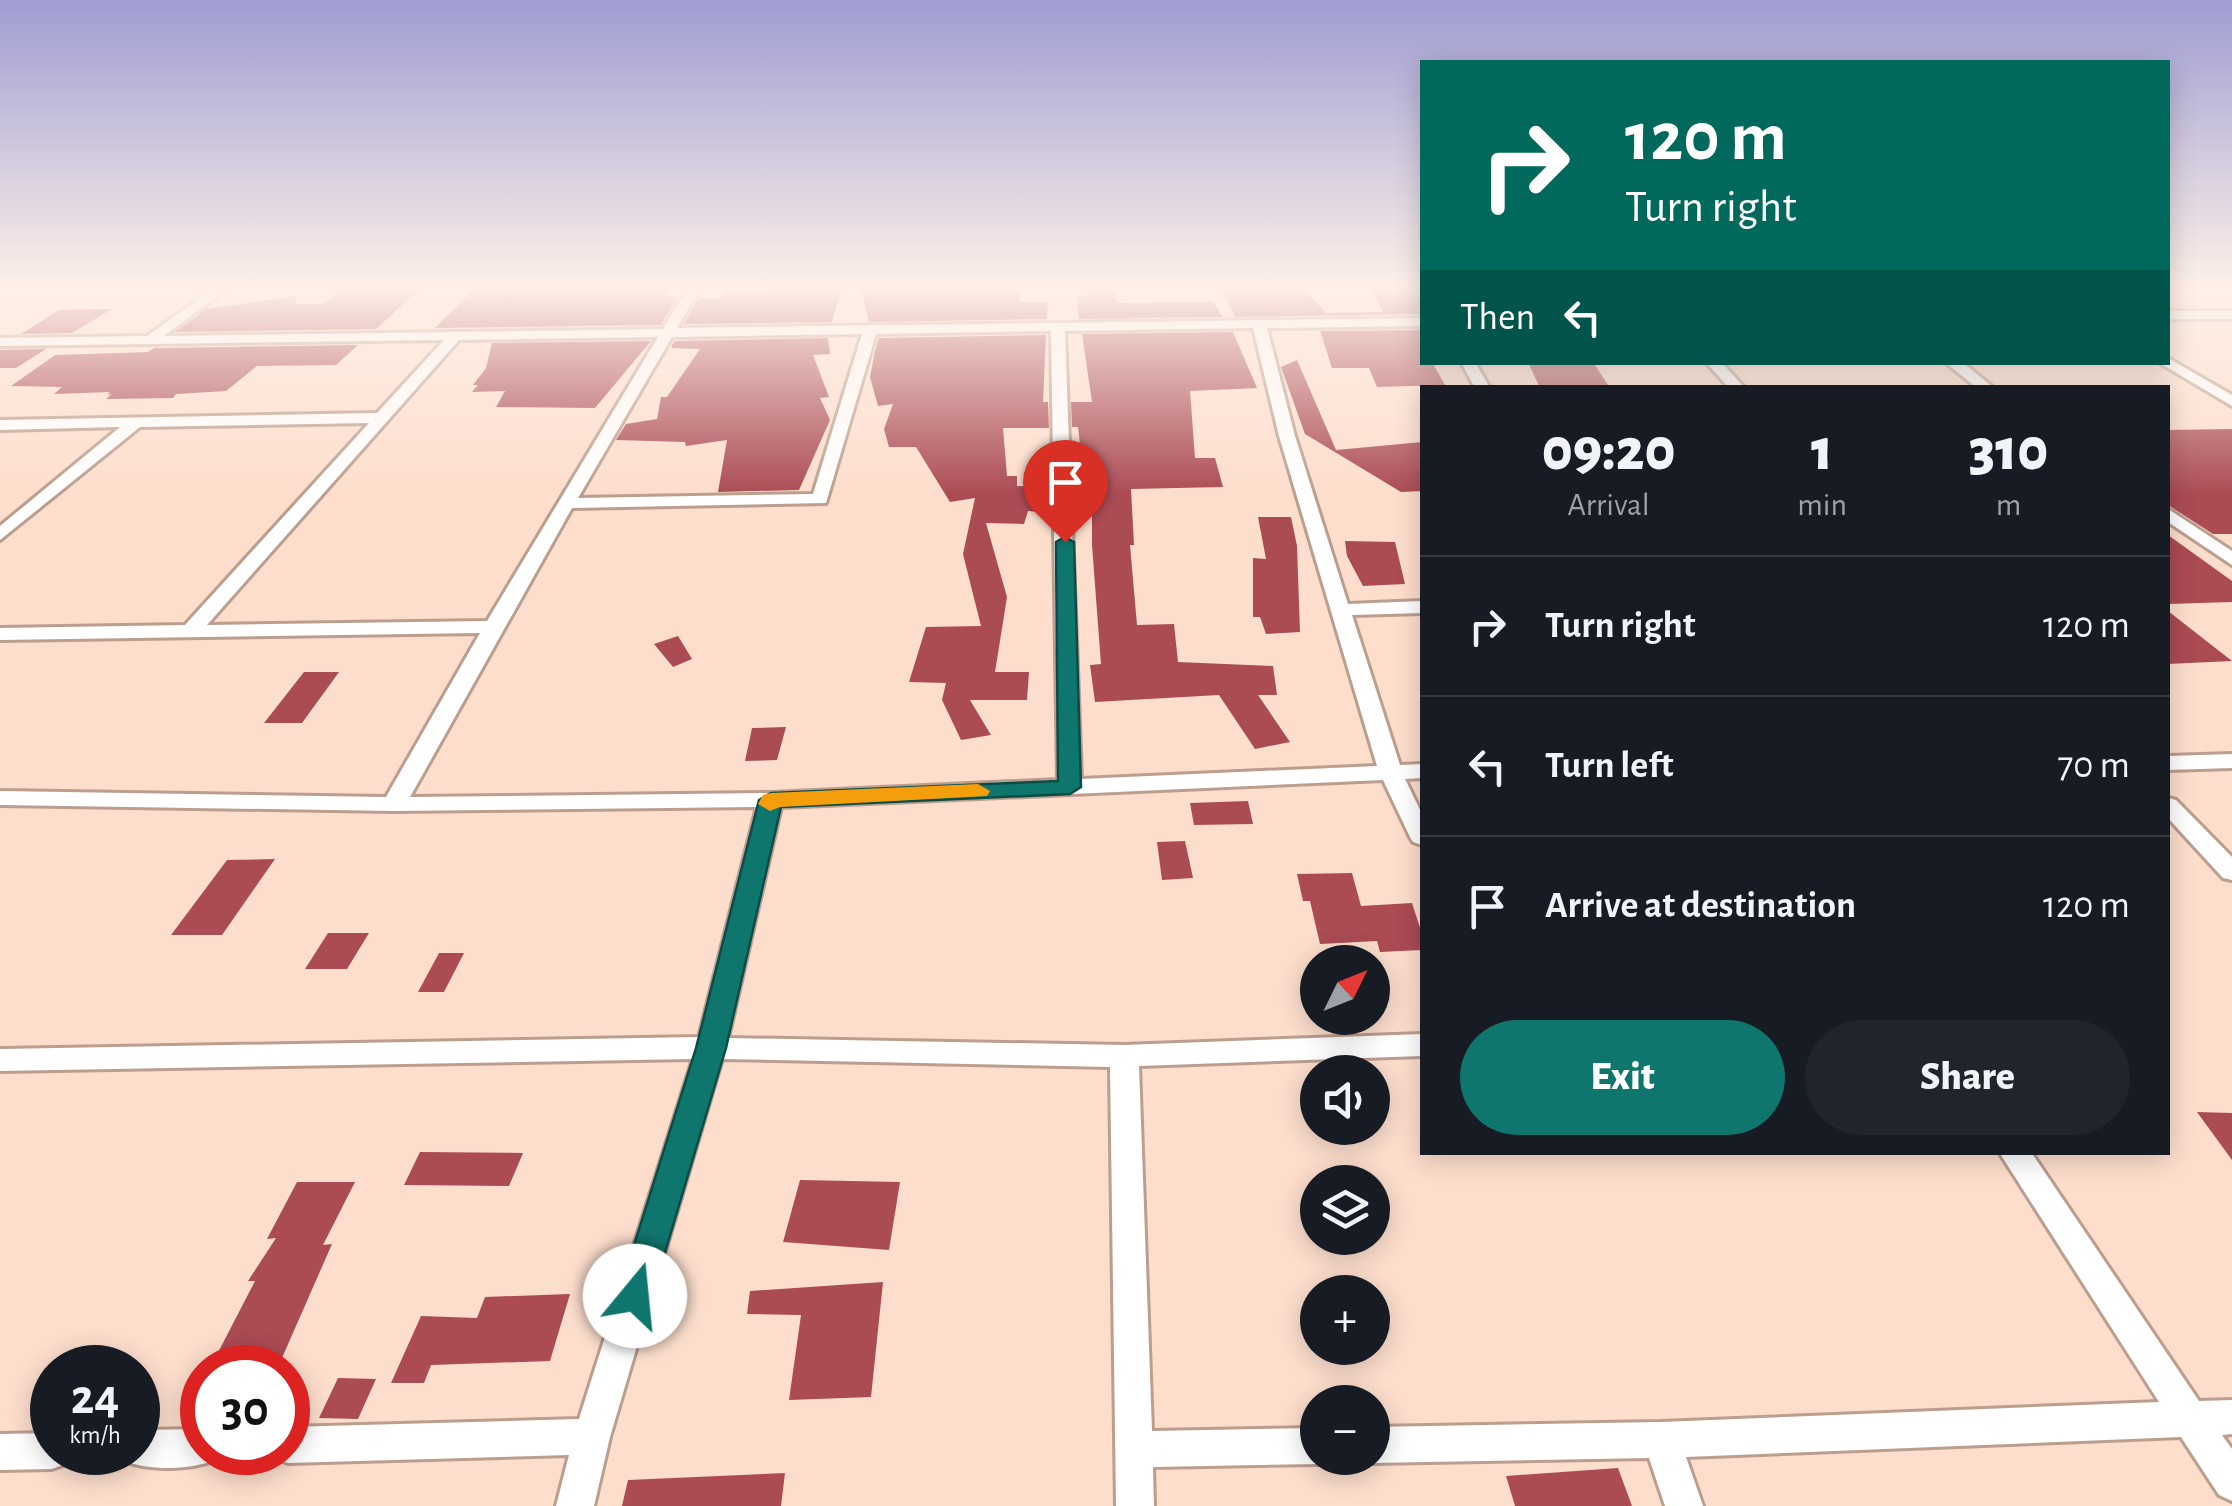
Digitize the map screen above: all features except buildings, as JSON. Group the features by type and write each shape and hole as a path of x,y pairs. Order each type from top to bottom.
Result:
{"street":[{"path":"191,632 437,355"},
{"path":"394,804 493,627 654,355"},
{"path":"568,503 820,499 863,355"},
{"path":"1059,355 1070,787"},
{"path":"1266,355 1390,772 1420,833"},
{"path":"1716,365 1735,385"},
{"path":"1956,365 1983,385"},
{"path":"2170,365 2232,401"},
{"path":"0,426 380,418"},
{"path":"0,534 135,423"},
{"path":"0,508 32,508"},
{"path":"2170,515 2232,559"},
{"path":"1341,610 1420,607"},
{"path":"0,634 493,627"},
{"path":"2170,763 2232,760"},
{"path":"0,798 394,804 771,800 1420,771"},
{"path":"574,1506 711,1048 771,800"},
{"path":"2170,807 2232,872"},
{"path":"0,1060 711,1048 1124,1056 1420,1045"},
{"path":"1124,1056 1135,1506"},
{"path":"2016,1155 2232,1482"},
{"path":"1390,1445 1661,1440 2232,1417"},
{"path":"310,1444 592,1438"},
{"path":"1661,1440 1684,1506"},
{"path":"1132,1449 1300,1446"},
{"path":"0,1452 30,1451"}],"slow traffic":[{"path":"770,804 771,800 978,791"}],"route":[{"path":"635,1296 711,1048 771,800 1070,787 1065,542"}]}
